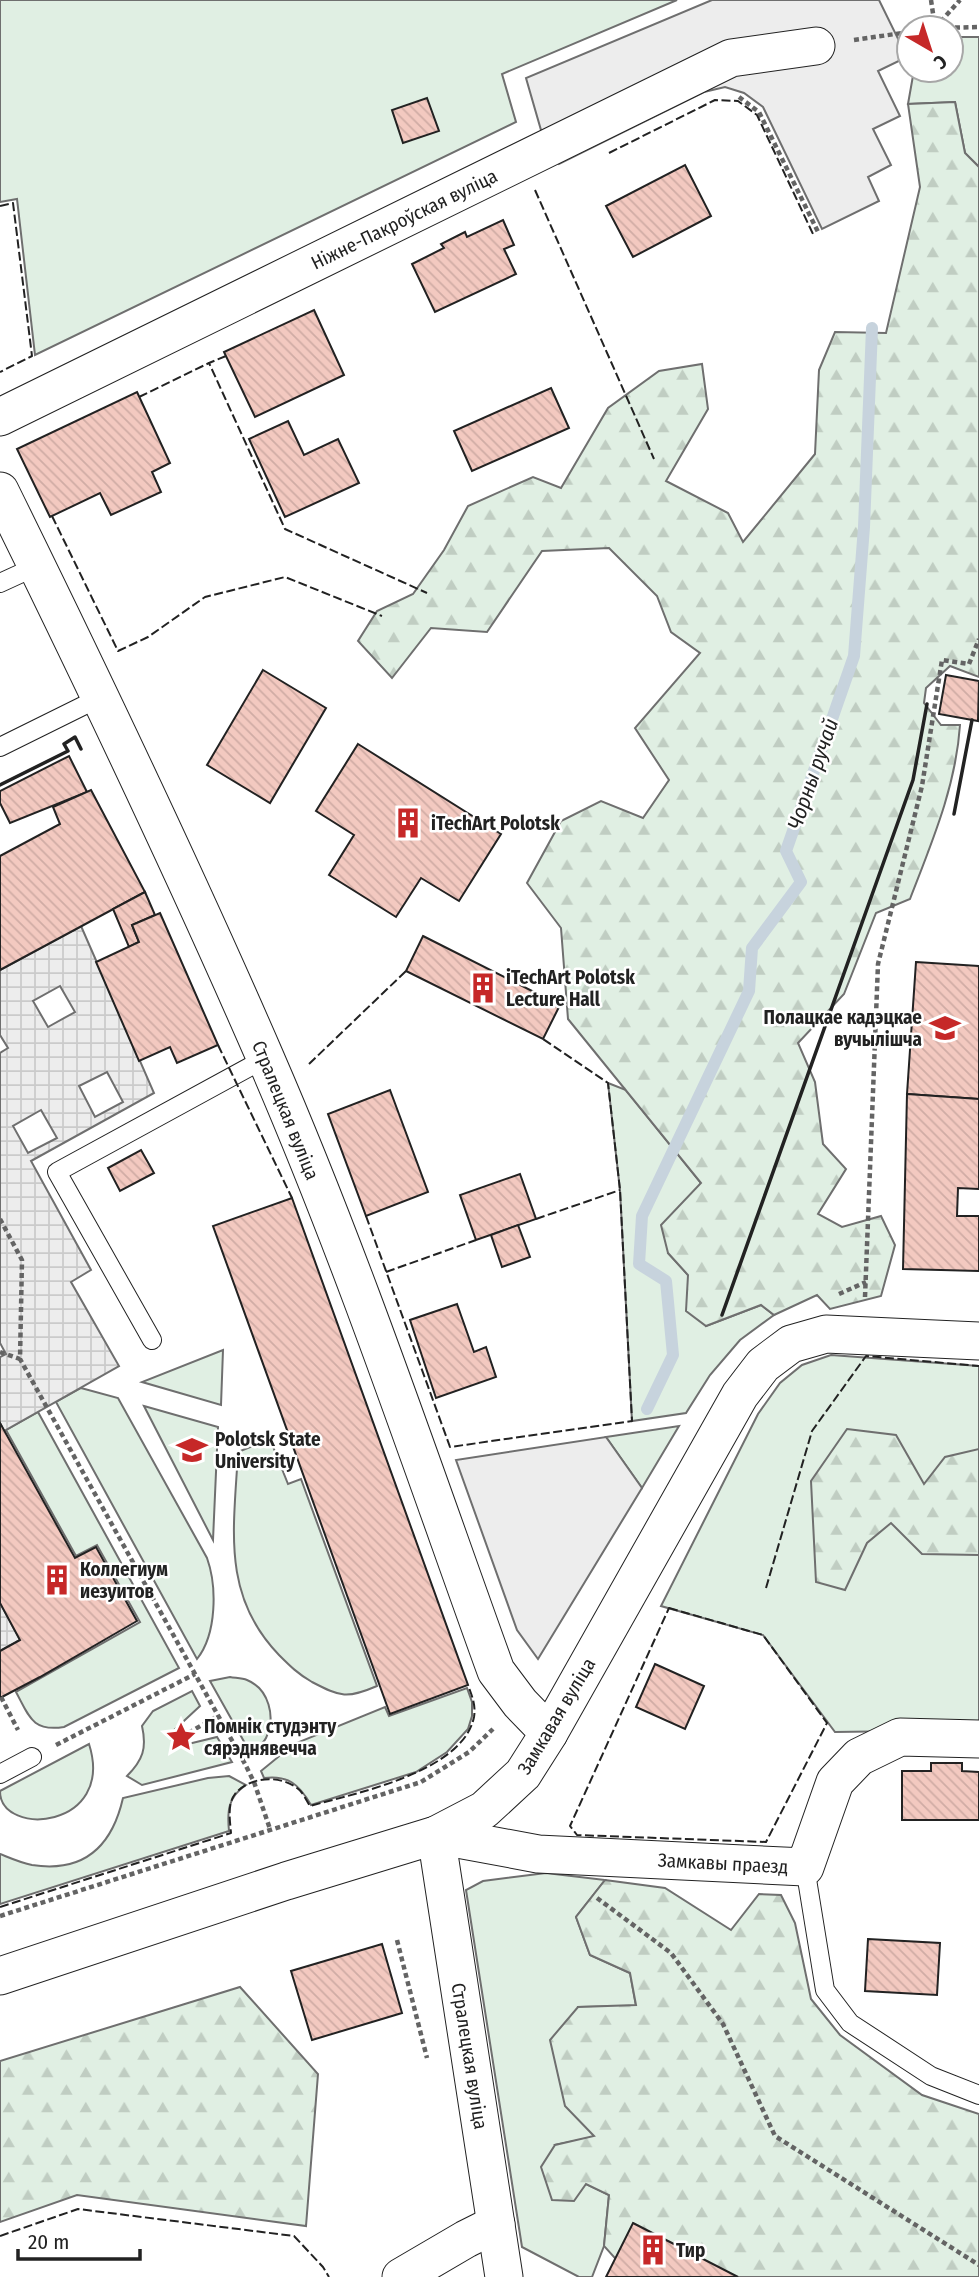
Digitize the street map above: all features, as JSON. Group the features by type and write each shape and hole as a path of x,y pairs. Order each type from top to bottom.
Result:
{"street":[{"name":"Ніжне-Пакроўская вуліца","path":"0,417 731,58 816,46"},
{"name":"Стралецкая вуліца","path":"0,491 101,697 266,1058 349,1265 496,1671 520,1703 549,1733"},
{"name":"Замкавая вуліца","path":"0,1976 286,1881 436,1835 484,1810 523,1774 549,1733 740,1395 763,1365 791,1344 826,1334 979,1341"},
{"name":"Замкавы праезд","path":"436,1835 538,1854 805,1867 835,1782 859,1757 900,1737 979,1739"},
{"name":"Стралецкая вуліца","path":"436,1835 496,2224 512,2272"},
{"path":"401,2277 496,2224"}],"lane":[{"path":"0,583 37,566"},
{"path":"0,747 101,697"},
{"path":"152,1340 57,1172 266,1058"},
{"path":"0,1774 32,1757"},
{"path":"805,1867 825,1990 850,2023 931,2076 979,2095"}],"path":[{"path":"948,14 960,0"},
{"path":"816,46 895,34"},
{"path":"733,95 741,97 760,111 818,232"},
{"path":"862,1335 878,964 922,786 942,660 969,664 979,639"},
{"path":"0,1219 22,1260 20,1359 254,1782 270,1829"},
{"path":"0,1352 20,1359"},
{"path":"1,1697 32,1757 195,1674"},
{"path":"181,1737 218,1716"},
{"path":"594,1895 671,1953 723,2024 775,2136 979,2265"}],"green space":[{"path":"0,0 677,0 502,74 516,122 35,355 17,199 0,202"},
{"path":"965,37 979,37 979,167 965,153 955,102 908,104 912,84 965,84"},
{"path":"955,102 965,153 979,167 979,677 950,666 926,688 924,703 941,725 960,725 954,770 934,835 910,899 876,913 844,994 798,1043 815,1082 823,1144 846,1169 818,1214 842,1227 881,1216 895,1245 881,1296 830,1309 817,1295 774,1315 761,1305 706,1326 686,1311 688,1275 668,1253 661,1225 701,1183 568,1019 561,928 527,883 561,821 601,801 643,818 669,780 635,728 700,653 671,632 657,596 609,548 542,551 487,632 431,628 392,678 358,641 377,611 413,594 444,550 468,506 533,477 561,488 608,408 659,371 702,364 708,409 666,481 728,513 743,542 815,454 819,370 835,332 886,333 920,187 908,104"},
{"path":"608,1083 626,1090 701,1183 668,1253 688,1275 706,1326 761,1305 774,1315 740,1340 710,1375 686,1413 632,1421 620,1190"},
{"path":"223,1350 221,1405 142,1382"},
{"path":"831,1355 979,1366 979,1730 835,1732 763,1635 661,1606 758,1414 780,1383 802,1365"},
{"path":"81,1388 118,1398 207,1558 214,1596 212,1623 204,1649 197,1659 56,1402"},
{"path":"144,1406 218,1427 213,1540"},
{"path":"38,1412 179,1668 64,1727 53,1728 33,1720 16,1692 140,1622 97,1545 76,1556 6,1430"},
{"path":"679,1426 642,1488 606,1437"},
{"path":"847,1429 896,1435 924,1484 945,1457 979,1449 979,1555 922,1554 891,1523 867,1543 845,1590 816,1582 811,1481"},
{"path":"270,1439 288,1484 301,1479 377,1686 358,1693 344,1694 330,1691 312,1682 279,1655 260,1632 248,1609 239,1584 235,1560 238,1452"},
{"path":"230,1677 245,1679 255,1684 268,1704 269,1730 265,1740 251,1754 210,1681"},
{"path":"467,1688 472,1702 468,1729 447,1752 416,1772 311,1805 292,1782 280,1778 264,1778 261,1771 294,1744 385,1707 389,1716"},
{"path":"192,1691 200,1706 172,1732 174,1745 217,1737 232,1762 142,1785 127,1776 140,1759 144,1747 142,1726 153,1711"},
{"path":"89,1744 93,1772 86,1794 73,1809 55,1817 35,1819 18,1815 5,1806 0,1791"},
{"path":"229,1776 246,1785 235,1794 230,1805 229,1831 0,1904 0,1854 28,1864 67,1865 81,1860 103,1842 118,1815 123,1798 208,1778"},
{"path":"546,1873 605,1880 576,1917 590,1955 630,1973 636,2006 578,2007 595,2137 555,2145 586,2184 609,2195 604,2246 592,2277 579,2277 522,2247 466,1890 483,1881"},
{"path":"605,1880 665,1888 731,1930 759,1894 781,1895 795,1923 811,1999 840,2035 922,2095 979,2114 979,2277 632,2277 604,2246 609,2195 586,2184 574,2201 552,2200 541,2167 555,2145 594,2136 565,2106 550,2040 578,2007 636,2005 630,1973 590,1955 576,1917"},
{"path":"240,1987 318,2074 306,2226 77,2195 0,2222 0,2061"}],"shaded area":[{"path":"712,0 879,0 895,33 895,63 878,71 900,116 873,129 891,165 868,177 879,201 822,229 763,107 744,93 725,87 704,92 559,164 541,130 526,78"},
{"path":"81,926 154,1093 31,1161 91,1270 71,1282 119,1366 4,1431 0,1423 0,1357 6,1354 0,1343 0,1053 8,1048 0,1035 0,970","holes":["60,986 75,1012 48,1027 33,1001","107,1072 123,1102 95,1117 79,1086","41,1110 57,1138 28,1153 13,1126"]},
{"path":"606,1437 642,1488 538,1659 517,1630 456,1460"},
{"path":"0,1603 20,1640 0,1651"}],"building":[{"path":"427,98 439,131 403,143 392,110"},
{"path":"685,165 711,216 633,257 606,206"},
{"path":"503,220 514,245 504,249 516,274 435,312 412,264 444,248 441,244 465,232 467,237"},
{"path":"314,310 344,375 255,417 224,352"},
{"path":"551,388 569,428 472,471 454,431"},
{"path":"137,392 170,463 152,472 161,492 111,515 100,493 50,517 17,449"},
{"path":"288,421 304,455 338,439 359,483 285,517 249,439"},
{"path":"263,670 326,708 270,803 207,765"},
{"path":"946,675 979,681 978,721 939,714"},
{"name":"iTechArt Polotsk","path":"358,744 501,834 459,901 421,878 396,917 329,875 354,835 316,811"},
{"path":"69,756 87,792 10,823 0,803 0,791"},
{"path":"91,790 145,892 0,970 0,856 60,824 53,807"},
{"path":"145,892 155,915 132,925 139,942 129,947 113,909"},
{"path":"160,913 218,1045 177,1063 170,1047 139,1061 96,962 139,942 132,925"},
{"name":"iTechArt Polotsk Lecture Hall","path":"423,936 560,1005 543,1039 406,971"},
{"path":"916,962 979,966 979,1099 907,1094"},
{"path":"390,1090 428,1192 366,1216 328,1114"},
{"path":"907,1094 979,1099 979,1189 958,1188 957,1216 979,1216 979,1271 903,1269"},
{"path":"141,1150 154,1173 120,1191 108,1168"},
{"path":"520,1174 536,1219 476,1240 460,1195"},
{"path":"292,1198 468,1685 390,1714 213,1226"},
{"path":"518,1225 530,1257 502,1267 491,1235"},
{"path":"457,1304 474,1352 486,1347 496,1377 436,1398 410,1320"},
{"name":"Коллегиум иезуитов","path":"0,1423 75,1558 96,1547 137,1621 0,1698 0,1651 20,1640 0,1603"},
{"path":"655,1664 704,1686 685,1729 636,1707"},
{"path":"931,1763 962,1763 962,1771 979,1772 979,1820 902,1820 902,1771 931,1771"},
{"path":"868,1939 940,1943 937,1995 865,1991"},
{"path":"382,1944 402,2013 312,2040 291,1971"},
{"name":"Тир","path":"633,2223 738,2277 606,2277"}],"waterway":[{"name":"Чорны ручай","path":"647,1409 673,1355 666,1281 639,1264 642,1216 749,991 752,948 801,882 786,851 854,656 864,527 872,328"}],"fence":[{"path":"609,153 715,100 738,101 757,115 813,234"},
{"path":"535,190 654,459"},
{"path":"0,206 13,203 32,356 0,372"},
{"path":"226,356 209,363 285,529 427,593"},
{"path":"139,397 209,363"},
{"path":"52,516 118,651 148,637 205,597 285,577 382,616"},
{"path":"309,1064 406,971"},
{"path":"366,1216 450,1447 632,1421 620,1190 608,1083 543,1039"},
{"path":"218,1045 292,1198"},
{"path":"536,1219 620,1190"},
{"path":"386,1272 476,1240"},
{"path":"766,1588 812,1431 866,1356 979,1366"},
{"path":"669,1608 763,1635 827,1723 766,1842 577,1835 570,1826 669,1608"},
{"path":"0,1907 231,1833 232,1798 241,1788 257,1781 274,1779 290,1784 301,1792 310,1806 379,1787 429,1766 450,1752 466,1736 474,1717 468,1685"},
{"path":"0,2236 78,2209 294,2236 329,2277"}],"wall":[{"path":"722,1315 913,780 927,704"},
{"path":"954,814 972,720"},
{"path":"0,785 68,751 64,744 75,737 81,749"}],"place":[{"name":"iTechArt Polotsk","path":"408,823"},
{"name":"iTechArt Polotsk Lecture Hall","path":"483,988"},
{"name":"Полацкае кадэцкае вучылішча","path":"945,1028"},
{"name":"Polotsk State University","path":"192,1450"},
{"name":"Коллегиум иезуитов","path":"57,1580"},
{"name":"Помнік студэнту сярэднявечча","path":"181,1737"},
{"name":"Тир","path":"653,2250"}]}
